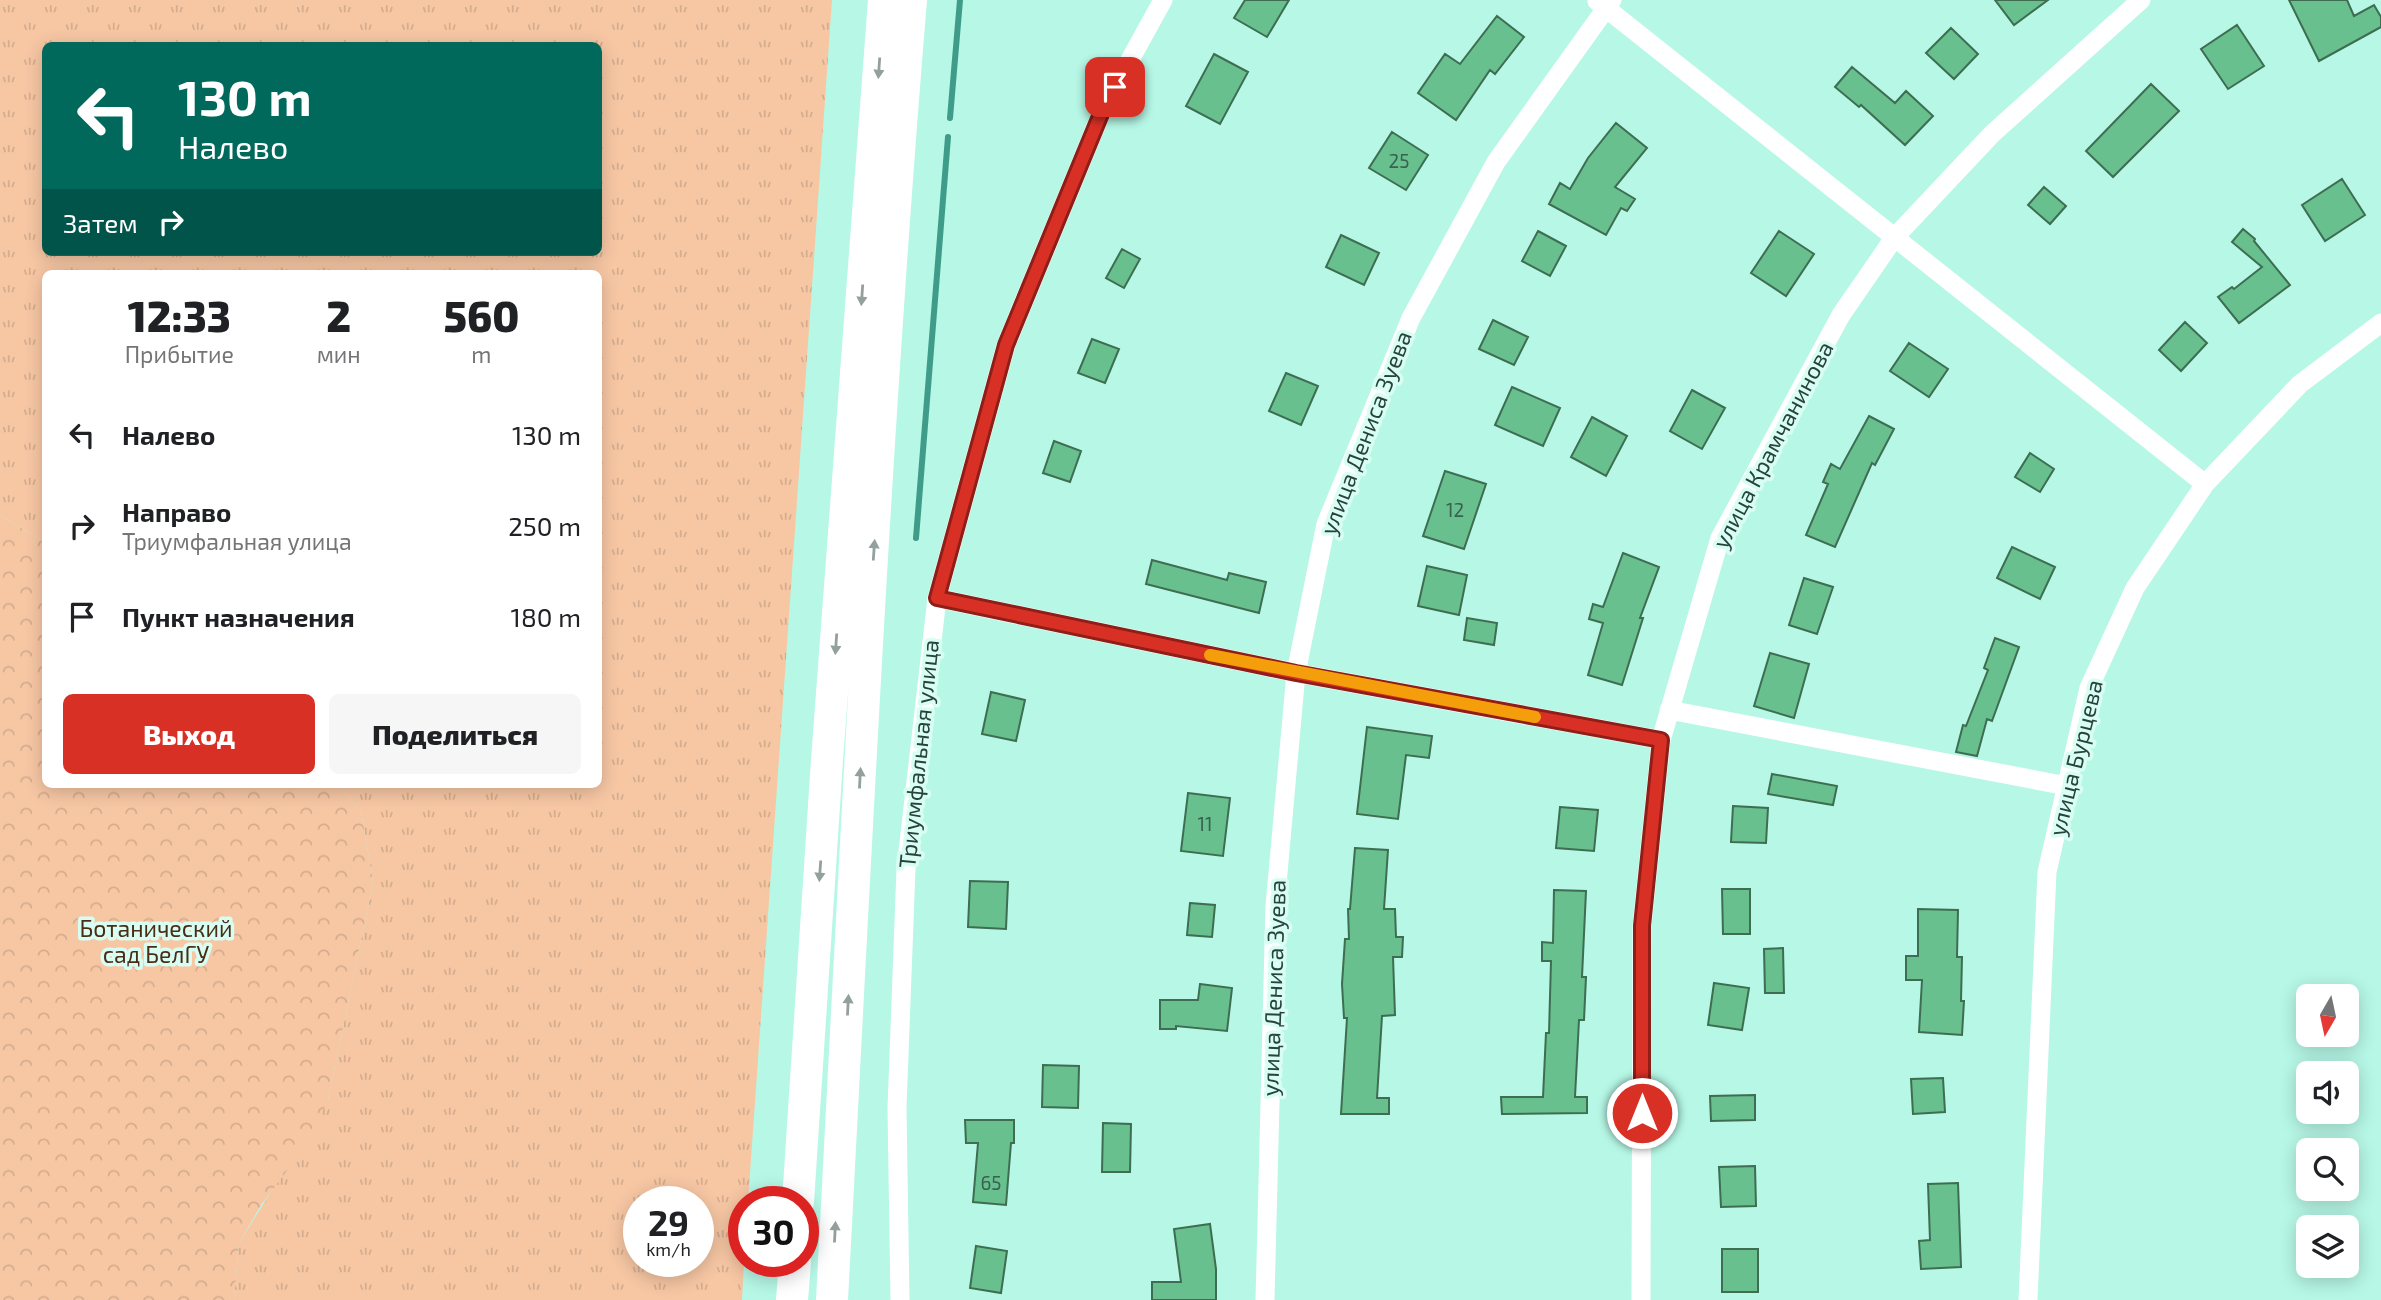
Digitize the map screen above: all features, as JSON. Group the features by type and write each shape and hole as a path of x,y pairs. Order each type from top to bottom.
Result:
{"main road":[{"path":"799,1186 827,760 884,0"},
{"path":"832,1300 861,763 911,0"},
{"path":"792,1300 793,1277"}],"street":[{"name":"Триумфальная улица","path":"900,1300 897,1108 906,869 937,598 1006,345 1103,109 1163,0"},
{"name":"улица Крамчанинова","path":"1641,1300 1642,926 1661,740 1720,538 1841,315 1894,238 1992,134 2141,0"},
{"path":"1605,2 1894,238 2205,484"},
{"name":"улица Дениса Зуева","path":"1265,1300 1275,906 1296,673 1326,524 1411,318 1496,162 1605,2"},
{"name":"улица Бурцева","path":"2028,1300 2047,872 2089,688 2135,588 2205,484 2300,384 2381,323"},
{"path":"937,598 1296,673 1661,740"},
{"path":"1669,710 2067,786"}],"green space":[{"path":"0,0 832,0 749,1186 728,1186 728,1277 743,1277 742,1300 234,1300 239,1243 328,1100 373,882 361,812 340,788 602,788 602,270 42,270 42,541 0,515"},
{"name":"Ботанический сад БелГУ","path":"0,515 42,541 42,788 340,788 361,812 373,882 328,1100 307,1144 261,1205 239,1243 234,1300 0,1300"}],"building":[{"path":"1245,0 1289,0 1267,37 1234,18"},
{"path":"1995,0 2048,0 2014,25"},
{"path":"2289,0 2347,0 2354,16 2374,5 2381,17 2381,27 2319,61"},
{"path":"1497,16 1524,37 1495,74 1490,70 1456,120 1418,93 1445,54 1460,64"},
{"path":"2237,25 2264,66 2228,89 2201,49"},
{"path":"1951,28 1978,54 1954,79 1926,53"},
{"path":"1214,54 1248,72 1220,124 1186,106"},
{"path":"1852,67 1895,103 1906,91 1933,116 1905,145 1861,105 1859,107 1835,87"},
{"path":"2151,84 2179,111 2113,177 2086,151"},
{"path":"1616,123 1647,148 1615,187 1635,199 1627,211 1621,208 1606,235 1549,204 1560,183 1570,189 1588,158"},
{"path":"1392,132 1428,155 1406,190 1369,168"},
{"path":"2342,179 2365,215 2325,241 2302,205"},
{"path":"2044,187 2066,206 2050,224 2028,205"},
{"path":"2243,229 2255,239 2290,285 2239,323 2218,297 2232,287 2234,289 2262,267 2232,242"},
{"path":"1538,231 1566,246 1550,276 1522,261"},
{"path":"1779,231 1814,254 1786,296 1751,273"},
{"path":"1341,235 1379,253 1364,285 1326,267"},
{"path":"1122,249 1140,259 1124,288 1106,278"},
{"path":"1493,320 1528,337 1514,365 1479,349"},
{"path":"2185,322 2207,343 2181,371 2159,350"},
{"path":"1092,339 1119,349 1105,383 1078,373"},
{"path":"1909,343 1948,369 1929,397 1890,371"},
{"path":"1286,373 1318,386 1301,425 1269,411"},
{"path":"1512,387 1560,408 1543,446 1495,425"},
{"path":"1692,390 1725,408 1702,449 1670,431"},
{"path":"1869,416 1894,429 1875,465 1872,463 1835,547 1806,535 1828,484 1823,482 1831,464 1840,469"},
{"path":"1592,417 1627,436 1606,476 1571,457"},
{"path":"1054,441 1081,451 1070,482 1043,473"},
{"path":"2030,453 2054,469 2040,492 2015,477"},
{"path":"1445,471 1486,484 1464,549 1423,536"},
{"path":"2012,547 2055,567 2040,599 1997,578"},
{"path":"1623,553 1659,567 1640,618 1643,618 1622,685 1588,675 1603,623 1589,619 1593,604 1603,607"},
{"path":"1152,560 1227,580 1229,573 1266,582 1259,613 1146,584"},
{"path":"1427,566 1467,575 1459,615 1418,606"},
{"path":"1804,578 1833,587 1817,634 1789,625"},
{"path":"1467,618 1497,623 1494,645 1464,640"},
{"path":"1995,638 2019,647 1992,721 1987,719 1977,756 1956,752 1963,725 1966,726 1988,670 1984,668"},
{"path":"1770,653 1809,664 1794,718 1754,706"},
{"path":"991,692 1025,700 1016,741 982,734"},
{"path":"1367,727 1432,736 1429,758 1406,755 1398,819 1357,814"},
{"path":"1772,774 1837,786 1833,805 1768,794"},
{"path":"1188,793 1230,798 1223,856 1181,851"},
{"path":"1733,806 1768,808 1766,843 1731,842"},
{"path":"1560,807 1598,810 1594,851 1556,848"},
{"path":"1355,848 1388,850 1384,909 1395,909 1396,937 1403,937 1402,957 1393,957 1395,1015 1382,1016 1377,1098 1389,1098 1389,1114 1341,1114 1347,1018 1344,1018 1342,984 1345,939 1349,939 1348,909"},
{"path":"970,881 1008,882 1006,929 968,927"},
{"path":"1722,889 1750,889 1750,934 1723,934"},
{"path":"1554,890 1586,891 1582,977 1586,977 1584,1020 1579,1020 1575,1097 1587,1097 1587,1113 1502,1114 1501,1097 1543,1097 1546,1033 1549,1033 1551,961 1542,961 1542,942 1553,943"},
{"path":"1190,903 1215,905 1212,937 1187,935"},
{"path":"1918,909 1958,910 1957,957 1962,957 1961,1001 1964,1001 1962,1035 1919,1032 1922,980 1906,980 1906,956 1918,956"},
{"path":"1783,948 1784,993 1765,993 1764,949"},
{"path":"1714,983 1749,988 1742,1030 1708,1025"},
{"path":"1200,984 1232,988 1227,1031 1176,1026 1176,1029 1160,1029 1160,1000 1198,1000"},
{"path":"1043,1065 1079,1066 1078,1108 1042,1107"},
{"path":"1943,1078 1945,1112 1913,1114 1911,1079"},
{"path":"1755,1095 1755,1120 1711,1121 1710,1096"},
{"path":"965,1120 1014,1120 1014,1143 1011,1143 1006,1205 973,1202 978,1143 966,1143"},
{"path":"1103,1123 1131,1124 1130,1172 1102,1172"},
{"path":"1755,1166 1756,1206 1721,1207 1719,1167"},
{"path":"1958,1183 1961,1267 1921,1269 1919,1241 1930,1240 1928,1184"},
{"path":"1210,1224 1216,1269 1216,1300 1152,1300 1152,1282 1181,1282 1174,1229"},
{"path":"976,1246 1007,1251 1001,1293 970,1288"},
{"path":"1722,1249 1758,1249 1758,1292 1722,1292"}],"waterway":[{"path":"950,118 960,0"},
{"path":"916,538 948,137"}],"slow traffic":[{"path":"1210,655 1535,717"}],"route":[{"path":"1115,87 1103,109 1006,345 937,598 1296,673 1661,740 1642,926 1642,1113"}]}
